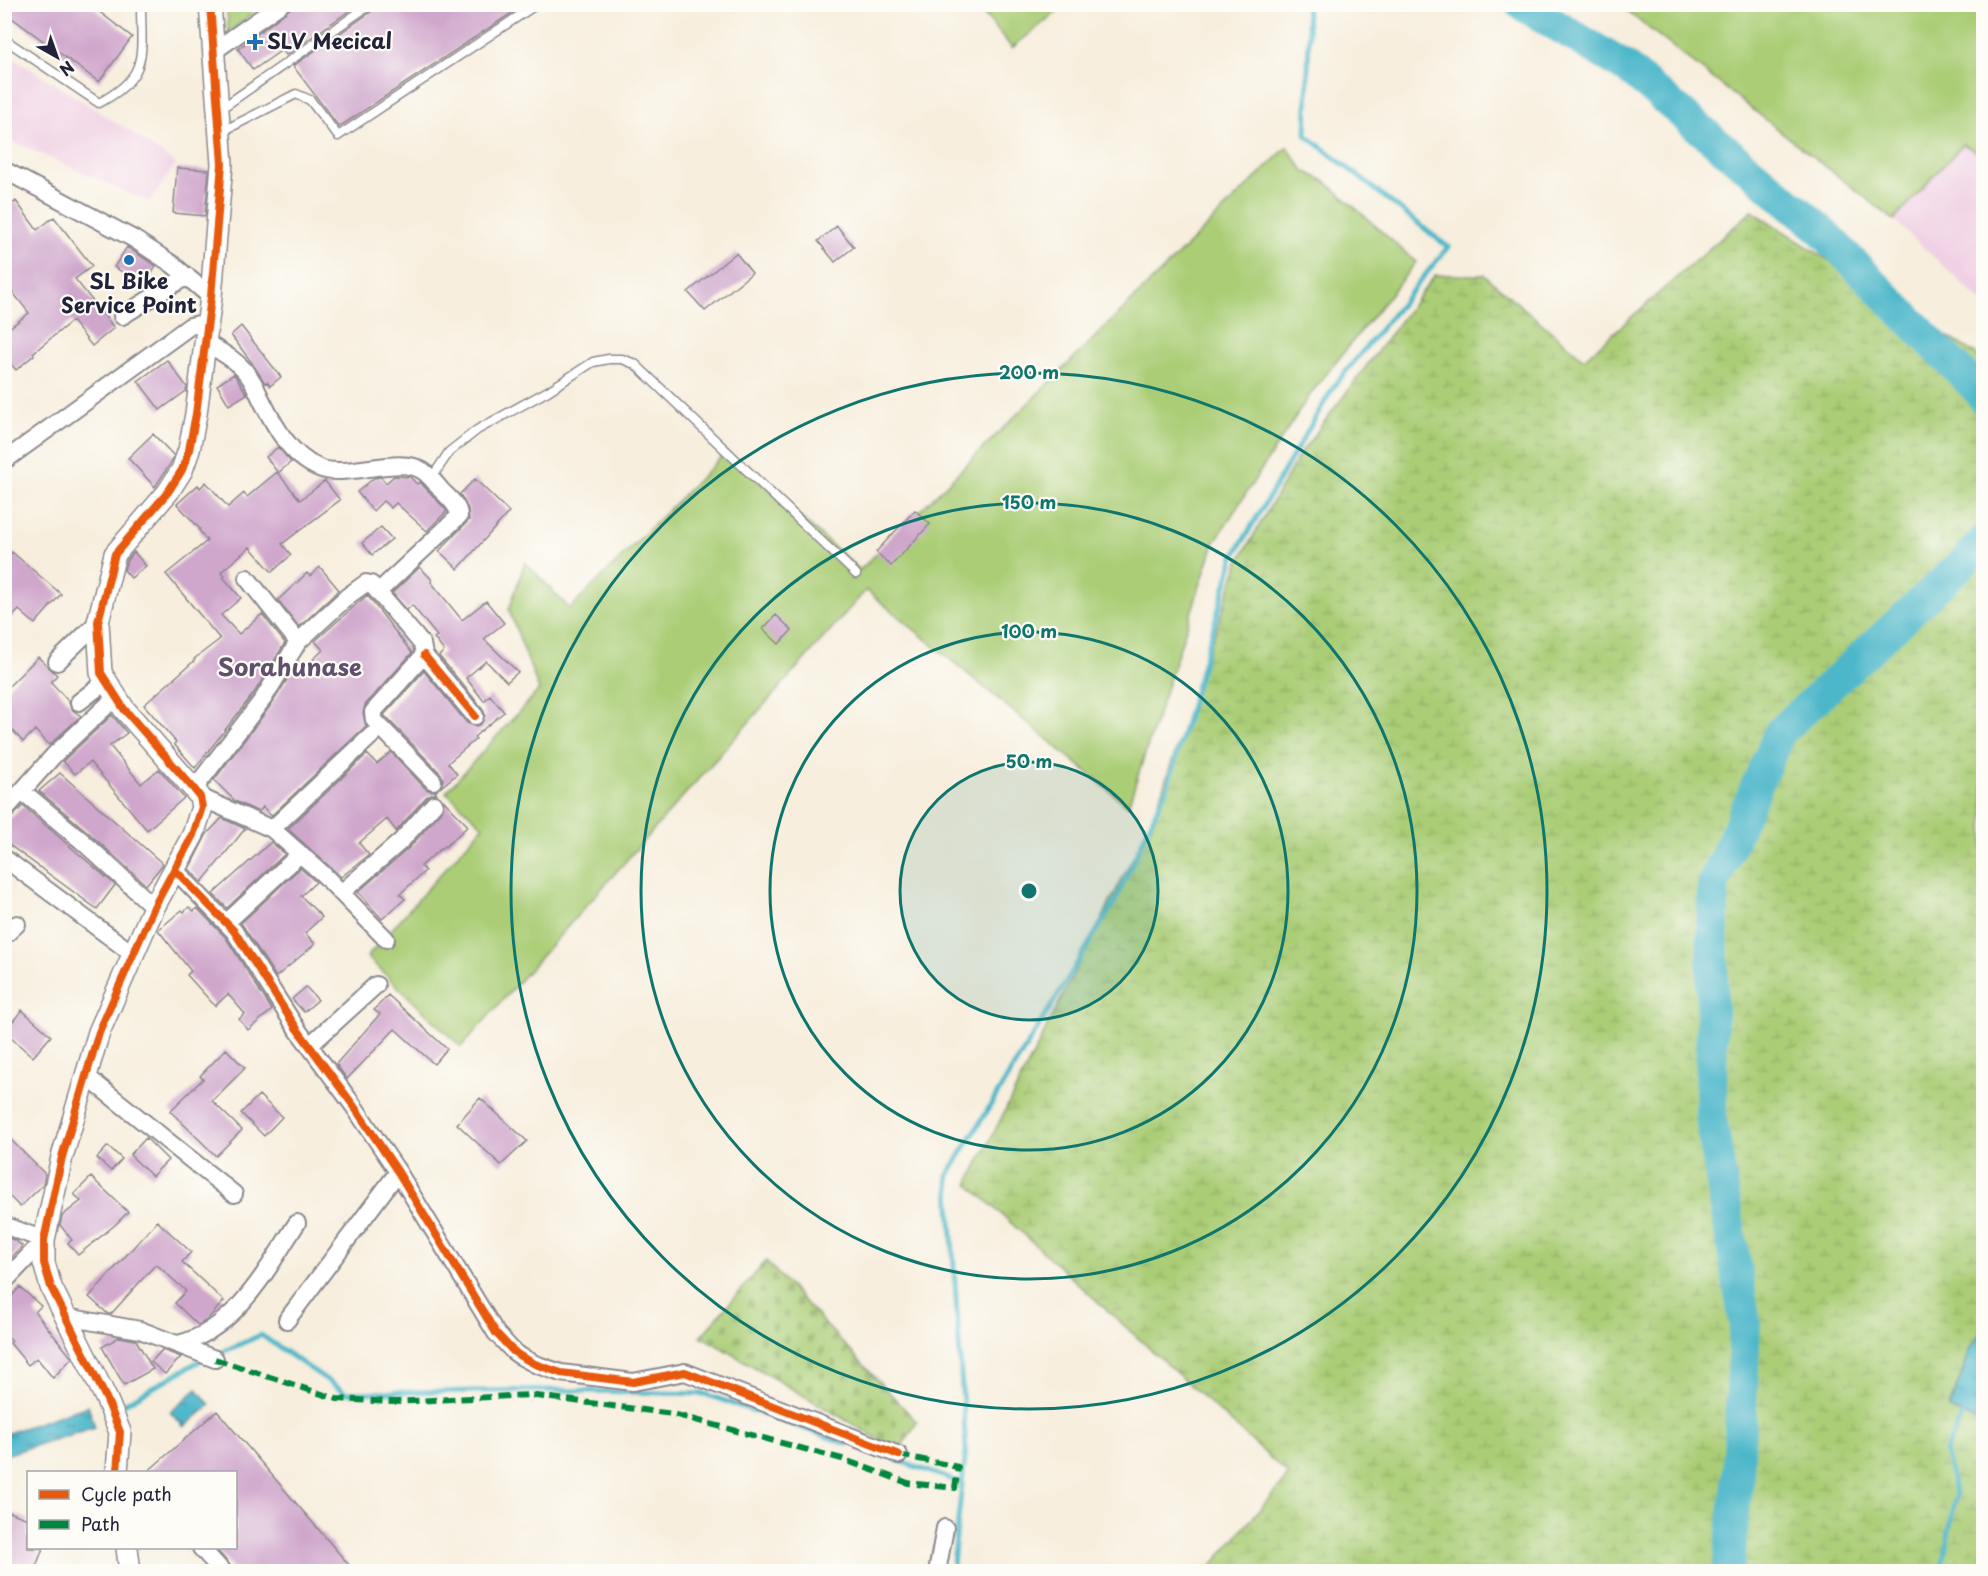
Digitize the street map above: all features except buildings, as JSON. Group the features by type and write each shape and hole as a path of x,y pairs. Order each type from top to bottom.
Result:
{"street":[{"path":"117,1471 120,1432 107,1400 51,1287 44,1263 44,1240 62,1157 99,1032 154,907 193,835 202,807 197,793 124,710 101,673 98,622 115,554 168,492 185,460 196,414 211,297 222,164 210,4"},
{"path":"214,51 281,4"},
{"path":"5,170 134,239 172,264 211,297"},
{"path":"122,316 187,276"},
{"path":"4,461 190,326 206,332 250,376 276,429 305,460 321,469 348,470 412,466 423,471 454,503 459,516 378,592"},
{"path":"246,578 298,642"},
{"path":"197,793 263,699 298,642 359,586 366,583 371,584 422,644 424,655 475,716"},
{"path":"57,662 98,622"},
{"path":"424,655 372,716 433,781"},
{"path":"79,702 111,689"},
{"path":"4,811 111,689"},
{"path":"272,830 372,735"},
{"path":"22,791 81,840 154,907"},
{"path":"197,793 272,830 324,874 386,939"},
{"path":"341,892 400,840 434,804"},
{"path":"226,923 300,854"},
{"path":"4,858 134,954"},
{"path":"175,870 226,923 398,1172 496,1333 513,1351 535,1364 561,1373 633,1382 685,1372 899,1455"},
{"path":"4,936 17,924"},
{"path":"310,1045 376,985"},
{"path":"86,1076 234,1194"},
{"path":"287,1320 398,1172"},
{"path":"178,1344 194,1340 211,1330 237,1308 260,1280 297,1223"},
{"path":"4,1224 44,1240"},
{"path":"4,1282 44,1240"},
{"path":"66,1317 140,1330 208,1356"},
{"path":"938,1572 945,1528"},
{"path":"127,1549 130,1572"},
{"path":"202,1549 223,1572"}],"lane":[{"path":"4,39 99,103 114,95 128,83 141,60 141,4"},
{"path":"219,110 371,4"},
{"path":"220,132 296,94 310,100 338,136 537,4"},
{"path":"431,479 449,452 477,430 548,391 593,362 622,359 636,364 856,574"}],"shaded area":[{"path":"4,52 134,134 176,164 149,202 5,138"},
{"path":"1983,143 1983,303 1894,220 1963,144 1977,153"}],"green space":[{"path":"227,4 262,5 228,33"},
{"path":"977,5 1065,5 1012,48"},
{"path":"1619,5 1983,5 1983,143 1978,153 1963,144 1894,220"},
{"path":"1287,147 1304,171 1326,182 1416,262 1309,396 1214,543 1128,806 866,590 461,1047 367,957 483,826 446,792 539,690 509,610 525,562 570,609 726,452 860,570"},
{"path":"1752,211 1983,359 1984,1329 1972,1345 1949,1408 1983,1423 1983,1571 1207,1571 1289,1475 968,1184 1154,815 1239,561 1300,454 1435,275 1484,275 1584,359"},
{"path":"766,1261 917,1422 899,1451 701,1336"}],"water":[{"path":"1983,1329 1983,1423 1949,1409 1972,1345"},
{"path":"197,1389 210,1405 184,1427 170,1412"},
{"path":"88,1406 95,1427 5,1455 5,1434"}],"waterway":[{"path":"952,1572 966,1450 948,1175 1115,901 1168,785 1234,556 1334,386 1448,247 1306,135 1309,37 1306,4"},
{"path":"1521,4 1627,68 1817,226 1981,393 1984,399"},
{"path":"1728,1572 1738,1474 1745,1323 1711,1118 1713,885 1780,732 1962,564 1984,540"},
{"path":"215,1355 261,1335 346,1393 550,1390 705,1394 847,1444"},
{"path":"124,1404 203,1359"},
{"path":"1941,1572 1956,1495 1945,1451 1966,1408"},
{"path":"896,1460 962,1483"}],"marked path":[{"path":"215,1359 337,1399 394,1402 529,1395 673,1414 842,1459 908,1483 955,1488 958,1467 899,1455"}],"cycle path":[{"path":"117,1471 120,1432 107,1400 51,1287 44,1263 44,1240 62,1157 99,1032 154,907 193,835 202,807 200,797 194,789 124,709 101,673 98,622 115,554 168,492 182,470 189,450 196,414 211,297 222,164 210,4"},
{"path":"424,655 475,716"},
{"path":"175,870 234,931 297,1029 353,1105 398,1172 496,1333 513,1351 535,1364 561,1373 633,1382 685,1372 899,1455"}],"place":[{"name":"SLV Mecical","path":"255,42"},
{"name":"SL Bike Service Point","path":"129,260"}],"district":[{"name":"Sorahunase","path":"290,668"}]}
